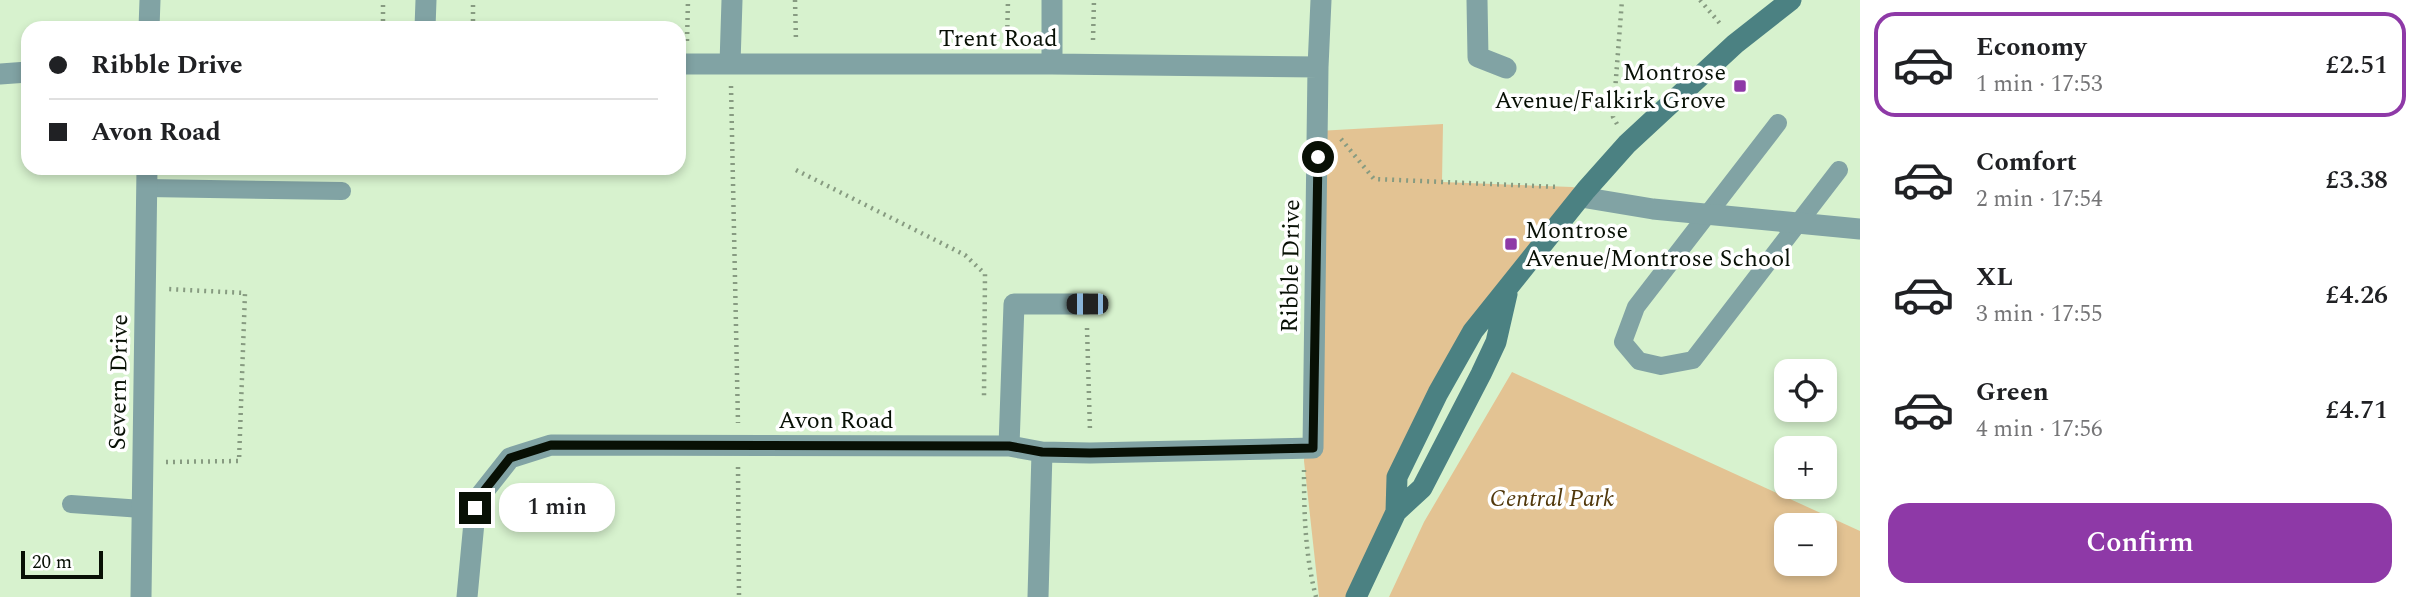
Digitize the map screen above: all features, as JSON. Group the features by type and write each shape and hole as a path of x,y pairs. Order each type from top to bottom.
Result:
{"street":[{"path":"149,21 150,0"},
{"path":"425,21 426,0"},
{"path":"730,64 732,0"},
{"path":"1052,0 1052,64"},
{"name":"Ribble Drive","path":"1309,448 1321,0"},
{"path":"1477,0 1478,57 1506,68"},
{"path":"1396,512 1397,477 1438,393 1473,331 1627,144 1735,44 1791,0"},
{"name":"Trent Road","path":"686,64 1318,67"},
{"path":"0,74 21,72"},
{"name":"Severn Drive","path":"141,597 147,178"},
{"path":"1584,193 1653,209 1860,229"},
{"path":"1356,597 1396,512 1422,488 1481,374 1496,342 1509,289"},
{"path":"1009,446 1014,304 1087,304"},
{"name":"Avon Road","path":"467,597 476,501 510,458 551,445 1009,446 1042,452 1090,453 1309,448"},
{"path":"1038,597 1042,452"}],"lane":[{"path":"1778,123 1636,307 1623,342 1639,360 1661,366 1693,360 1839,170"},
{"path":"147,178 342,191"},
{"path":"71,503 142,509"}],"path":[{"path":"383,0 383,21"},
{"path":"473,0 473,21"},
{"path":"686,21 688,0"},
{"path":"795,0 796,64"},
{"path":"1007,64 1008,0"},
{"path":"1093,66 1094,0"},
{"path":"1622,0 1613,117 1627,144"},
{"path":"1700,0 1735,44"},
{"path":"730,64 739,597"},
{"path":"1318,111 1374,179 1563,187 1584,193"},
{"path":"796,170 965,255 985,274 984,405"},
{"path":"143,462 239,461 245,293 145,288"},
{"path":"1087,304 1090,453"},
{"path":"1309,448 1304,517 1307,563 1316,597"}],"green space":[{"path":"1443,124 1442,182 1572,187 1586,190 1436,384 1352,597 1319,597 1304,461 1318,131"},
{"name":"Central Park","path":"1512,372 1774,492 1774,499 1790,499 1821,513 1774,513 1774,576 1837,576 1837,520 1860,531 1860,597 1389,597 1424,522"}],"place":[{"name":"Montrose Avenue/Falkirk Grove","path":"1740,86"},
{"name":"Montrose Avenue/Montrose School","path":"1511,244"}],"route":[{"path":"475,508 476,501 510,458 551,445 1009,446 1042,452 1090,453 1313,448 1318,157"}]}
